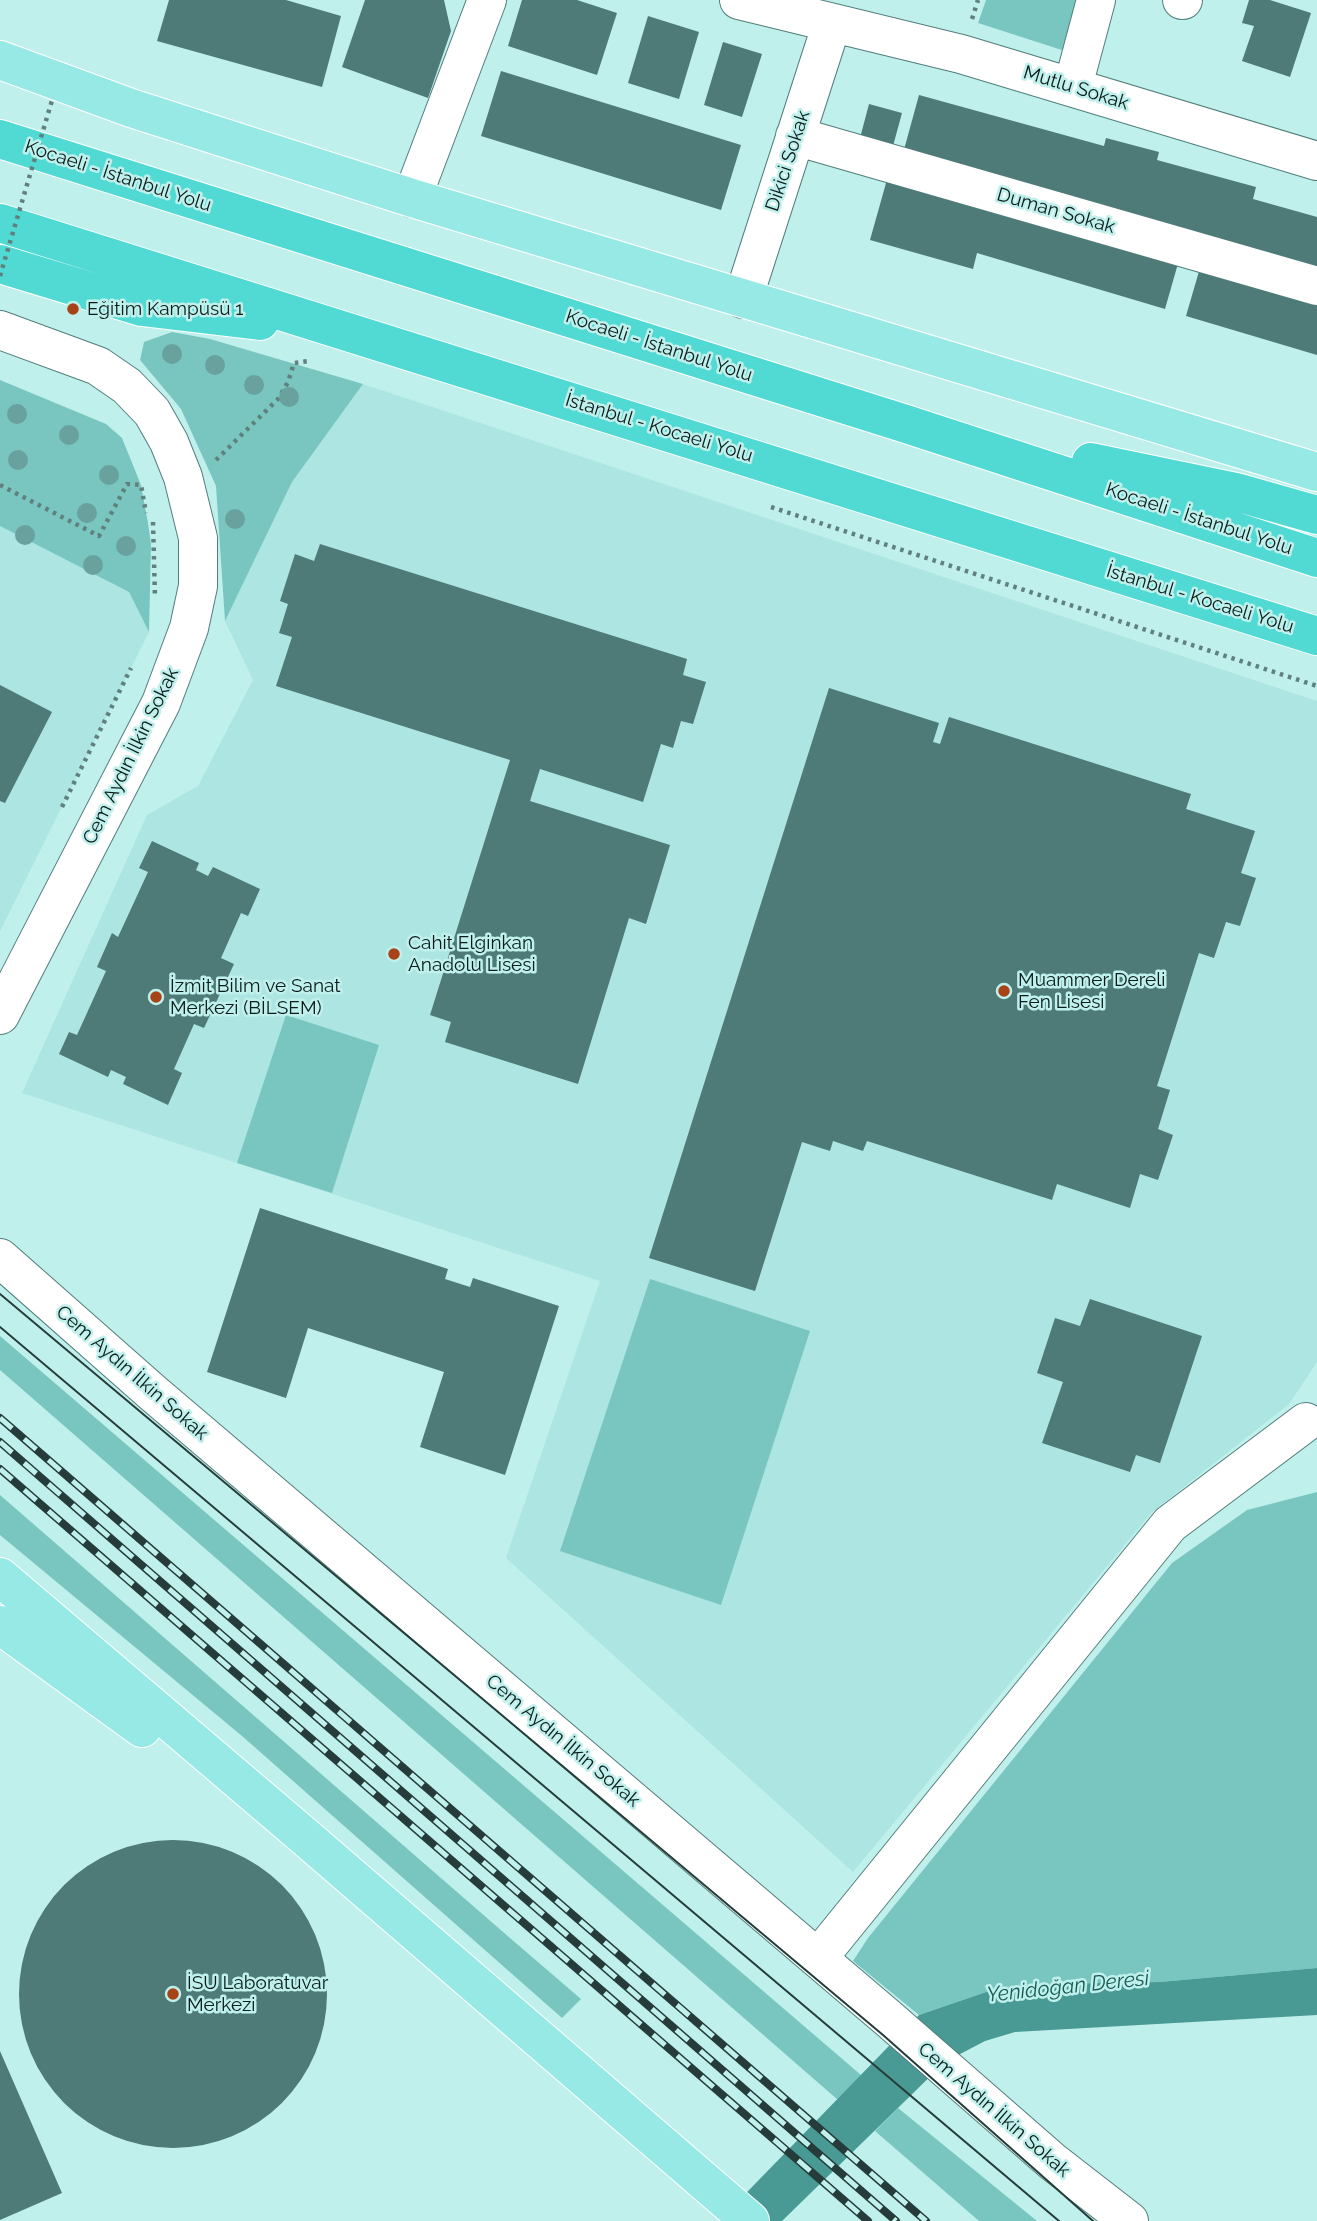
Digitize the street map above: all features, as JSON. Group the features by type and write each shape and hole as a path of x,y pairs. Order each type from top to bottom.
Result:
{"highway":[{"name":"Kocaeli - İstanbul Yolu","path":"0,139 903,423 1317,558"},
{"name":"İstanbul - Kocaeli Yolu","path":"0,223 1317,636"},
{"path":"0,264 142,307 355,333"},
{"path":"903,423 1236,492 1317,515"}],"main road":[{"path":"0,60 131,108 412,198 1317,472"},
{"path":"0,1577 750,2221"},
{"path":"0,1625 156,1738 304,1836"}],"street":[{"path":"412,198 486,0"},
{"name":"Mutlu Sokak","path":"739,0 818,14 1073,86 1317,161"},
{"path":"1073,86 1096,0"},
{"name":"Dikici Sokak","path":"743,299 795,136 818,14"},
{"name":"Duman Sokak","path":"795,136 1317,286"},
{"name":"Cem Aydın İlkin Sokak","path":"0,330 98,366 127,386 152,412 169,442 183,477 198,538 198,586 189,628 161,702 0,1015"},
{"name":"Cem Aydın İlkin Sokak","path":"0,1258 153,1393 818,1958 1053,2162 1129,2221"},
{"path":"818,1958 1170,1524 1306,1422"}],"path":[{"path":"0,276 53,97"},
{"path":"208,469 278,399 288,382 294,363 308,360 319,363"},
{"path":"142,475 153,513 155,611"},
{"path":"0,485 99,536 127,484 141,485 146,513"},
{"path":"762,504 1317,686"},
{"path":"56,819 137,657"}],"shaded area":[{"path":"986,0 1082,0 1068,52 978,23"},
{"path":"172,332 210,339 363,384 292,482 225,621 216,486 181,409 140,360 144,342"},
{"path":"0,380 106,424 122,438 141,485 151,544 149,632 129,592 0,526"},
{"name":"Muammer Dereli Fen Lisesi","path":"363,384 1317,701 1317,1362 1289,1404 1152,1512 853,1872 506,1558 600,1281 22,1093 147,815 198,786 253,680 225,621 292,482"},
{"path":"0,526 129,592 149,632 0,931"},
{"path":"286,1015 379,1045 332,1193 237,1163"},
{"path":"650,1279 810,1331 721,1605 560,1551"},
{"path":"0,1336 861,2075 838,2100 0,1370"},
{"path":"1317,1492 1317,1968 1160,1982 1042,1984 995,1989 919,2015 853,1961 868,1938 1172,1563 1247,1510"},
{"path":"0,1495 581,1999 562,2018 242,1736 0,1535"},
{"path":"898,2108 1037,2221 979,2221 875,2131"}],"water":[{"name":"Yenidoğan Deresi","path":"1317,1968 1317,2015 1015,2032 985,2041 945,2062 782,2221 719,2221 919,2015 995,1989 1042,1984 1160,1982"}],"building":[{"path":"169,0 286,0 341,16 322,87 157,41"},
{"path":"365,0 444,0 451,31 428,98 342,67"},
{"path":"522,0 577,0 617,13 597,75 508,46"},
{"path":"1249,0 1270,0 1311,13 1290,77 1242,61 1254,26 1242,23"},
{"path":"648,16 699,32 679,99 628,83"},
{"path":"723,42 762,54 742,117 704,105"},
{"path":"501,71 741,145 721,210 481,136"},
{"path":"919,95 1104,146 1106,138 1159,152 1157,160 1256,187 1253,199 1317,217 1317,274 902,157"},
{"path":"869,104 902,113 893,146 860,138"},
{"path":"888,176 1179,260 1165,309 977,253 973,269 870,240"},
{"path":"1202,261 1317,295 1317,355 1186,316"},
{"path":"320,544 687,659 683,675 706,682 693,724 681,721 673,748 661,744 643,802 540,769 530,801 670,845 646,924 629,918 578,1084 445,1042 451,1022 430,1015 510,760 276,686 292,637 279,633 288,604 280,601 295,554 314,561"},
{"path":"0,685 52,712 5,803 0,801"},
{"path":"829,688 939,723 933,742 940,744 949,717 1191,794 1186,809 1255,831 1241,873 1256,878 1240,926 1226,922 1214,958 1199,953 1157,1086 1170,1090 1158,1129 1173,1135 1158,1180 1140,1174 1130,1208 1057,1184 1052,1200 867,1141 863,1151 833,1141 830,1151 802,1142 755,1291 649,1258"},
{"name":"İzmit Bilim ve Sanat Merkezi (BİLSEM)","path":"152,841 199,863 196,870 208,876 213,867 260,889 248,916 241,913 221,958 234,964 204,1028 194,1024 174,1069 182,1073 168,1105 123,1084 126,1077 111,1070 108,1077 59,1054 69,1032 77,1035 106,971 97,967 112,933 118,937 148,872 139,868"},
{"path":"260,1208 448,1269 445,1279 470,1287 473,1278 559,1306 505,1475 420,1447 444,1372 308,1328 286,1398 207,1372"},
{"path":"1090,1299 1202,1336 1160,1463 1136,1455 1130,1472 1042,1443 1063,1382 1037,1373 1055,1318 1080,1326"},
{"name":"İSU Laboratuvar Merkezi","path":"173,1840 203,1843 232,1852 258,1866 282,1885 301,1909 315,1935 324,1964 327,1994 324,2024 315,2053 301,2079 282,2103 258,2122 232,2136 203,2145 173,2148 143,2145 114,2136 88,2122 64,2103 45,2079 31,2053 22,2024 19,1994 22,1964 31,1935 45,1909 64,1885 88,1866 114,1852 143,1843"},
{"path":"0,2051 62,2193 0,2220"}],"tram line":[{"path":"0,1294 883,2035 1093,2221"},
{"path":"0,1327 1059,2221"}],"railway":[{"path":"0,1418 926,2221"},
{"path":"0,1442 896,2221"},
{"path":"0,1469 868,2221"}],"place":[{"name":"Eğitim Kampüsü 1","path":"73,309"},
{"name":"Cahit Elginkan Anadolu Lisesi","path":"394,954"},
{"name":"Muammer Dereli Fen Lisesi","path":"1004,991"},
{"name":"İzmit Bilim ve Sanat Merkezi (BİLSEM)","path":"156,997"},
{"name":"İSU Laboratuvar Merkezi","path":"173,1994"}]}
